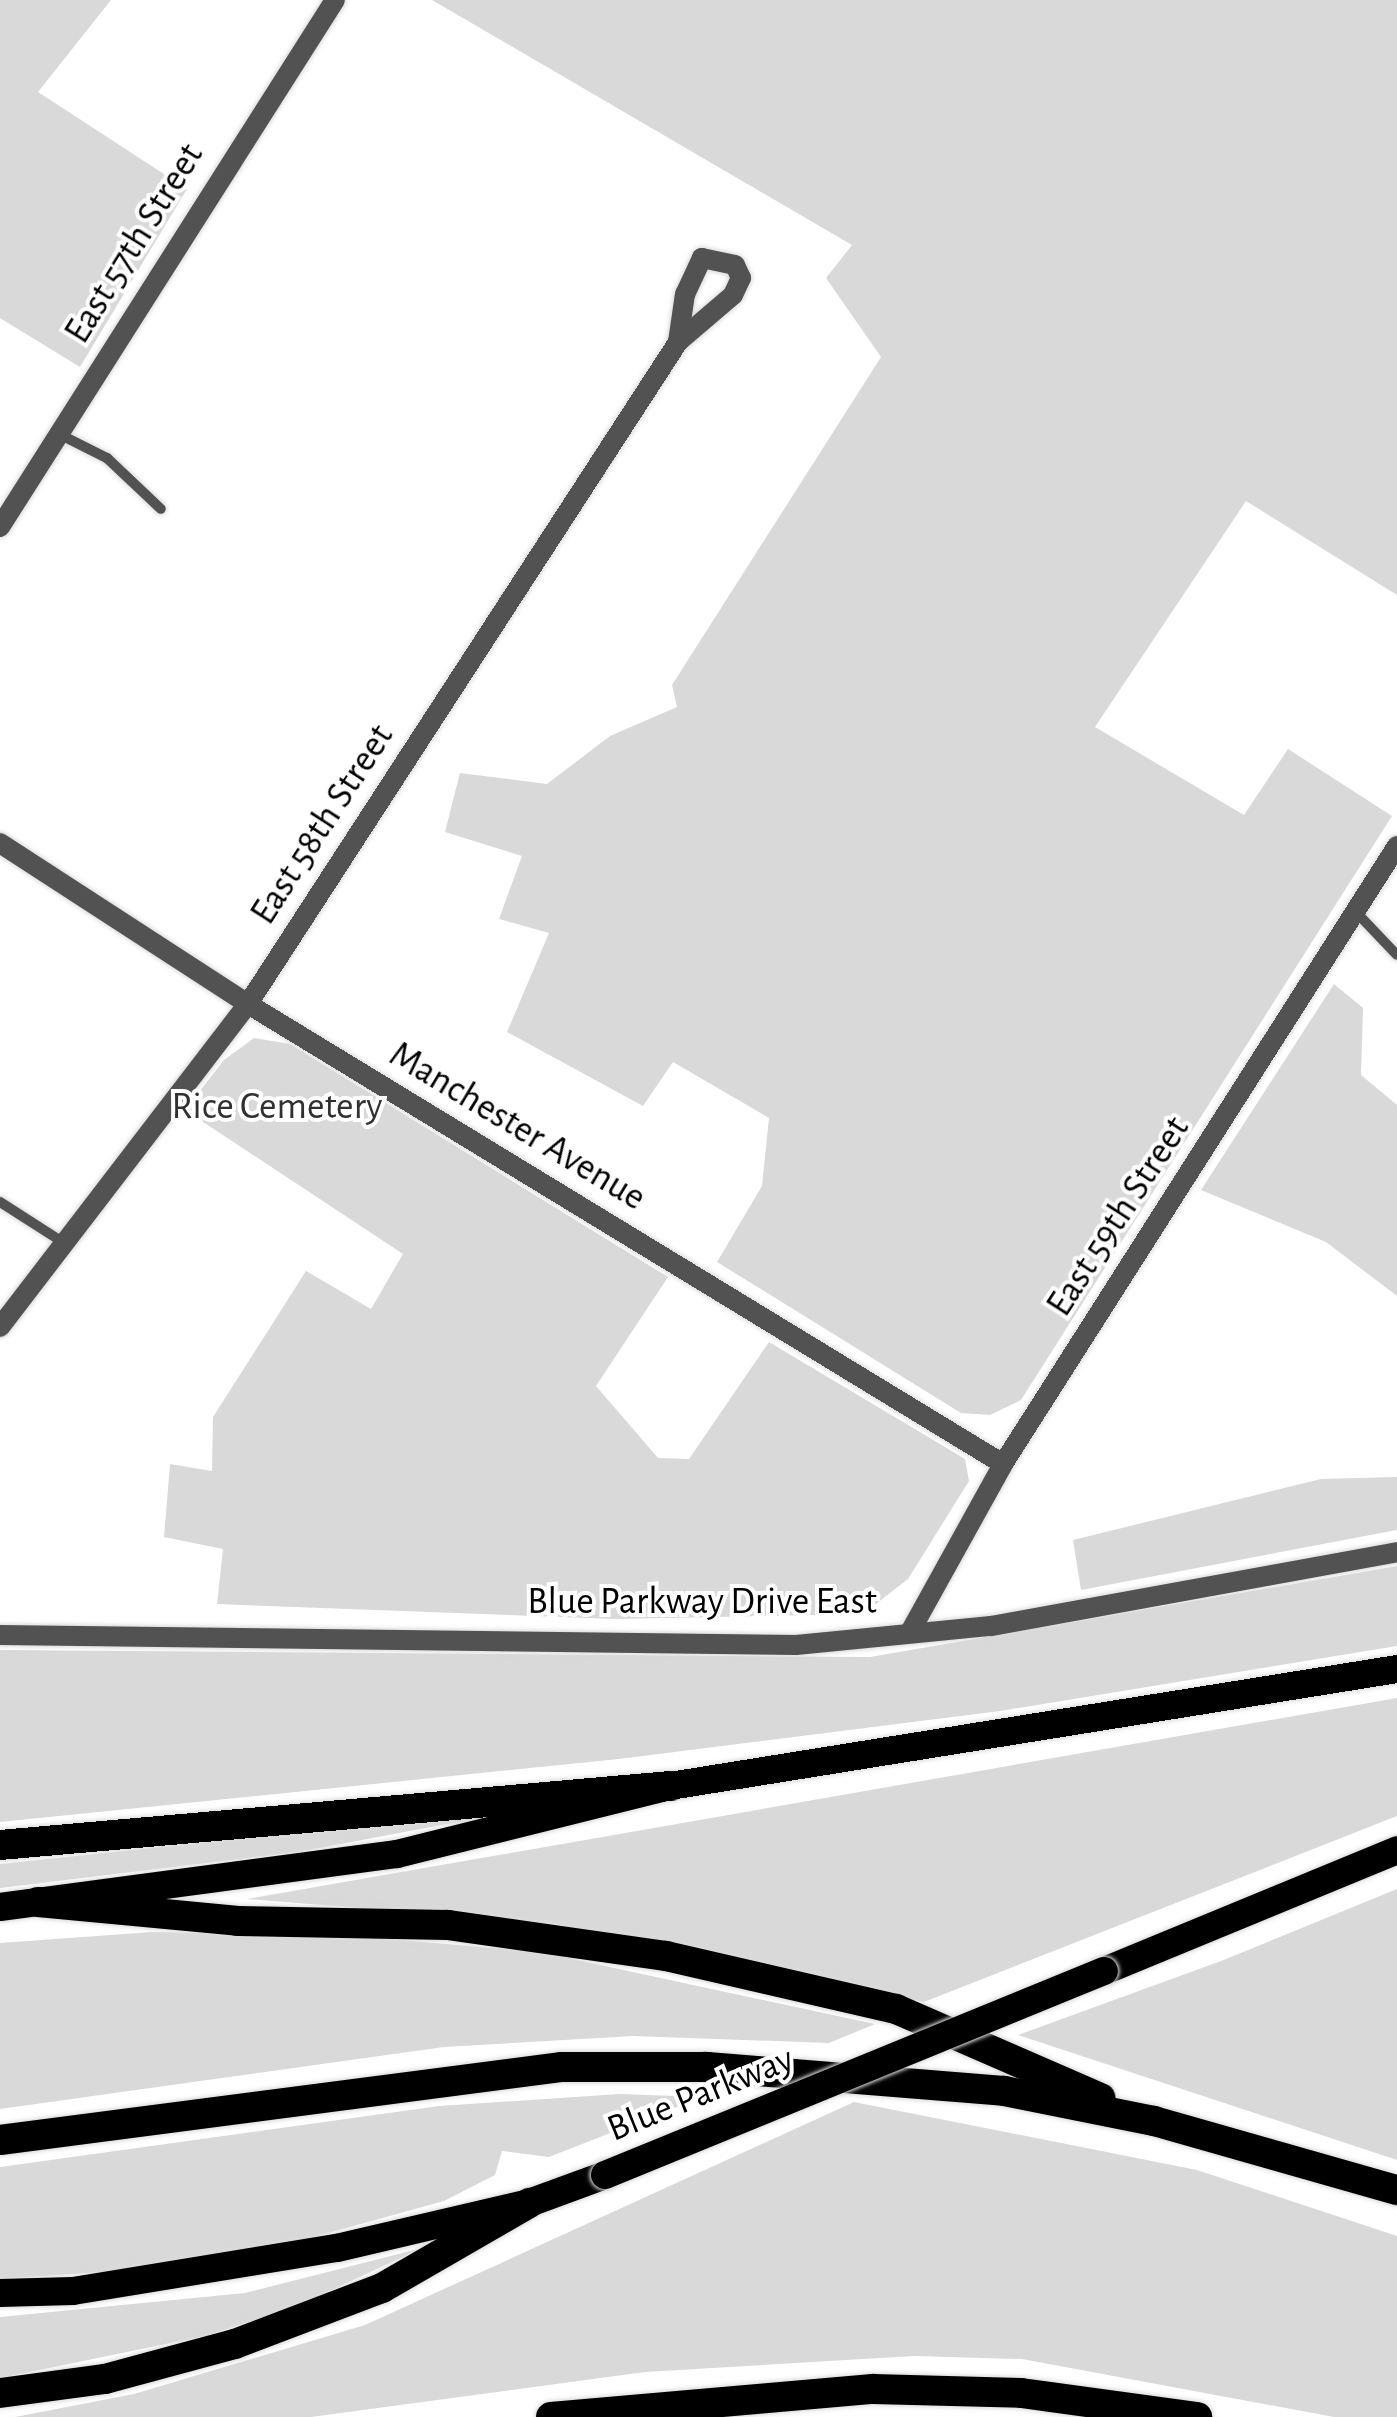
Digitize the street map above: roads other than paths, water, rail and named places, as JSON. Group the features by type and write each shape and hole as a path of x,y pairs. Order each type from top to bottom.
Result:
{"highway":[{"path":"0,1846 670,1786 1397,1668"},
{"path":"0,1907 397,1854 670,1786"},
{"name":"Blue Parkway","path":"0,2293 73,2291 220,2268 529,2203 1397,1850"},
{"path":"38,1902 238,1921 448,1925 666,1956 896,2009 1154,2121"},
{"path":"0,2140 562,2067 918,2082 1154,2121 1397,2190"},
{"path":"0,2393 105,2379 235,2344 382,2288 529,2203"},
{"path":"550,2417 873,2389 1021,2392 1197,2417"}],"street":[{"name":"East 57th Street","path":"0,527 335,0"},
{"name":"East 58th Street","path":"0,1327 248,1004 678,342"},
{"name":"Manchester Avenue","path":"0,843 248,1004 1002,1464"},
{"name":"East 59th Street","path":"910,1632 1002,1464 1397,846"},
{"name":"Blue Parkway Drive East","path":"0,1635 796,1645 991,1626 1397,1552"}],"lane":[{"path":"58,434 118,466 161,509"},
{"path":"1356,911 1397,955"},
{"path":"0,1202 64,1243"}],"park label":[{"name":"Rice Cemetery","path":"277,1108"}]}
